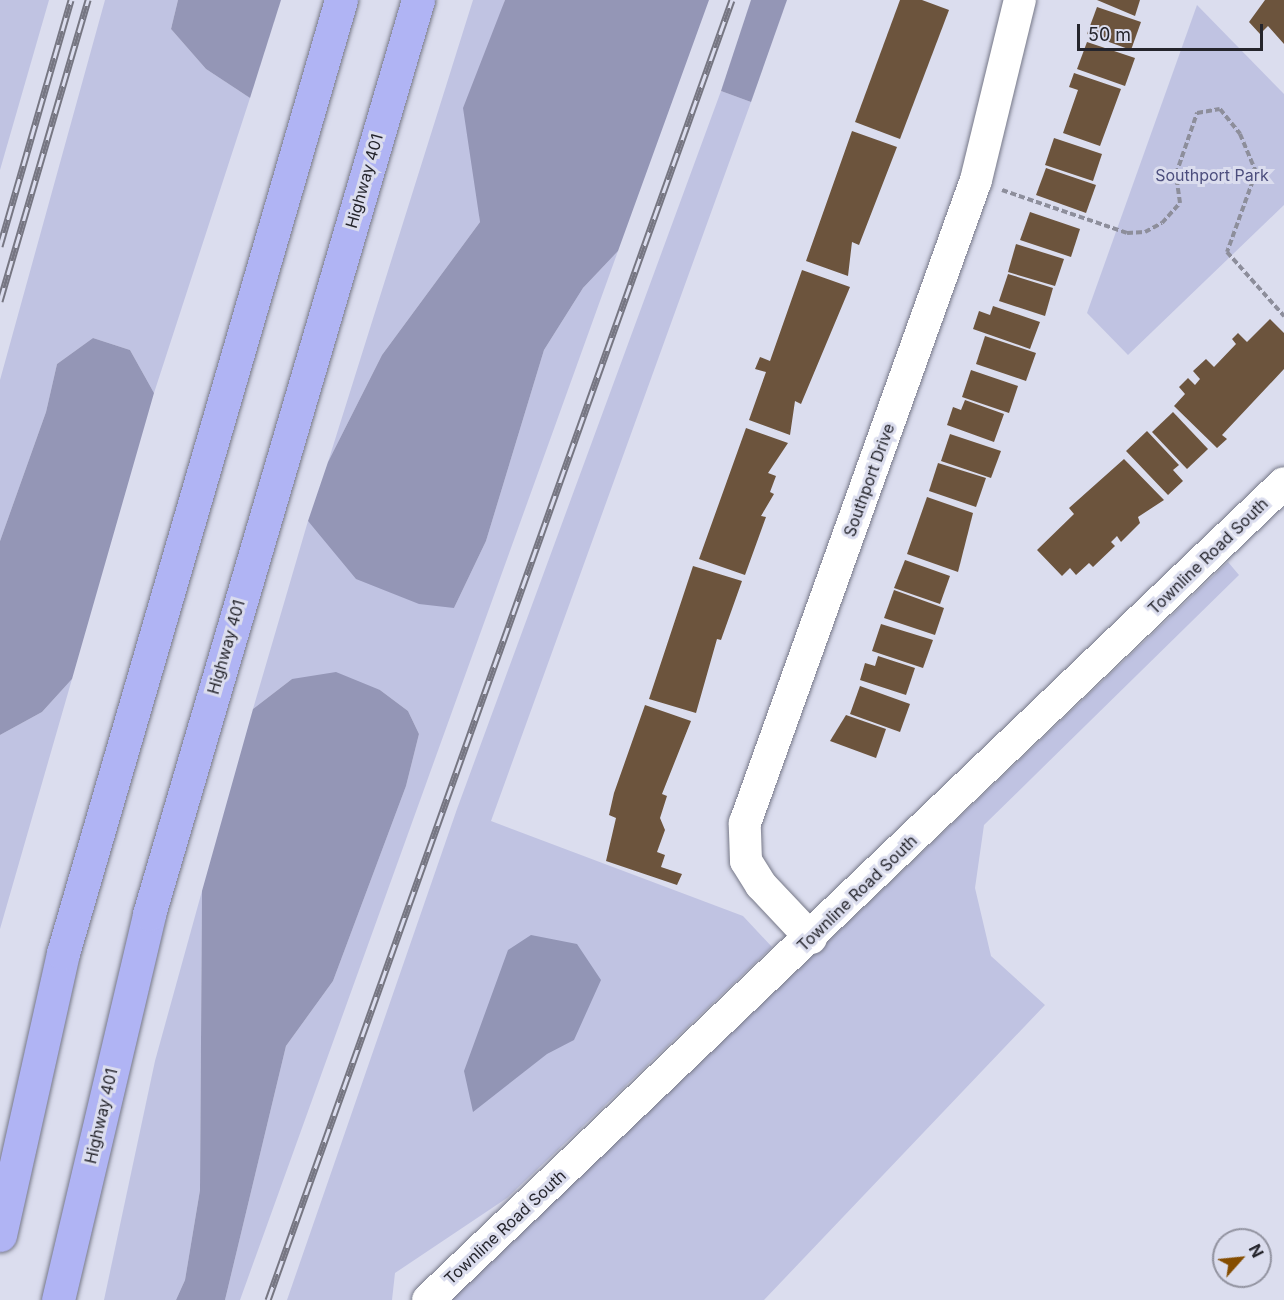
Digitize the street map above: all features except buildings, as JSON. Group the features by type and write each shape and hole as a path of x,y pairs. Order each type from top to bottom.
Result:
{"highway":[{"path":"0,1235 63,953 341,0"},
{"name":"Highway 401","path":"58,1300 149,914 417,0"}],"street":[{"name":"Southport Drive","path":"811,938 761,885 746,861 745,823 976,180 1020,0"},
{"name":"Townline Road South","path":"428,1300 811,938 1284,483"}],"path":[{"path":"976,180 1108,227 1145,231 1162,223 1180,203 1176,174 1197,113 1220,109 1240,134 1256,172 1227,252 1284,316"}],"green space":[{"path":"0,0 49,0 0,170"},
{"path":"105,0 178,0 171,29 206,69 250,98 154,393 130,350 93,338 57,364 46,412 0,541 0,380"},
{"path":"473,0 505,0 491,45 475,168 480,222 382,355 328,462"},
{"name":"Southport Park","path":"1197,5 1284,94 1284,205 1128,355 1087,313"},
{"path":"721,91 751,102 491,821 743,916 772,947 507,1198 395,1273 392,1300 287,1300 457,809"},
{"path":"618,251 240,1300 225,1300 286,1046 333,981 406,786 419,734 408,711 380,690 292,679 253,709 308,521 333,548 454,608 486,541 544,350 583,288"},
{"path":"1228,562 1239,575 984,825 975,888 991,956 1045,1005 764,1300 450,1300"},
{"path":"72,679 0,929 0,735 42,712"},
{"path":"202,891 200,1190 185,1280 176,1300 104,1300 155,1061"}],"shaded area":[{"path":"178,0 281,0 250,98 206,69 171,29"},
{"path":"505,0 709,0 618,251 583,288 544,350 486,541 454,608 419,604 356,579 308,521 328,462 382,355 480,222 463,108"},
{"path":"751,0 787,0 751,102 721,91"},
{"path":"93,338 130,350 154,393 72,679 42,712 0,735 0,541 46,412 57,364"},
{"path":"336,672 380,690 408,711 419,734 406,786 333,981 286,1046 225,1300 176,1300 185,1280 200,1190 202,891 253,709 292,679"},
{"path":"531,935 577,944 601,980 574,1040 547,1054 473,1112 464,1071 508,950"}],"railway":[{"path":"0,246 71,0"},
{"path":"0,301 88,0"},
{"path":"268,1300 732,0"}]}
